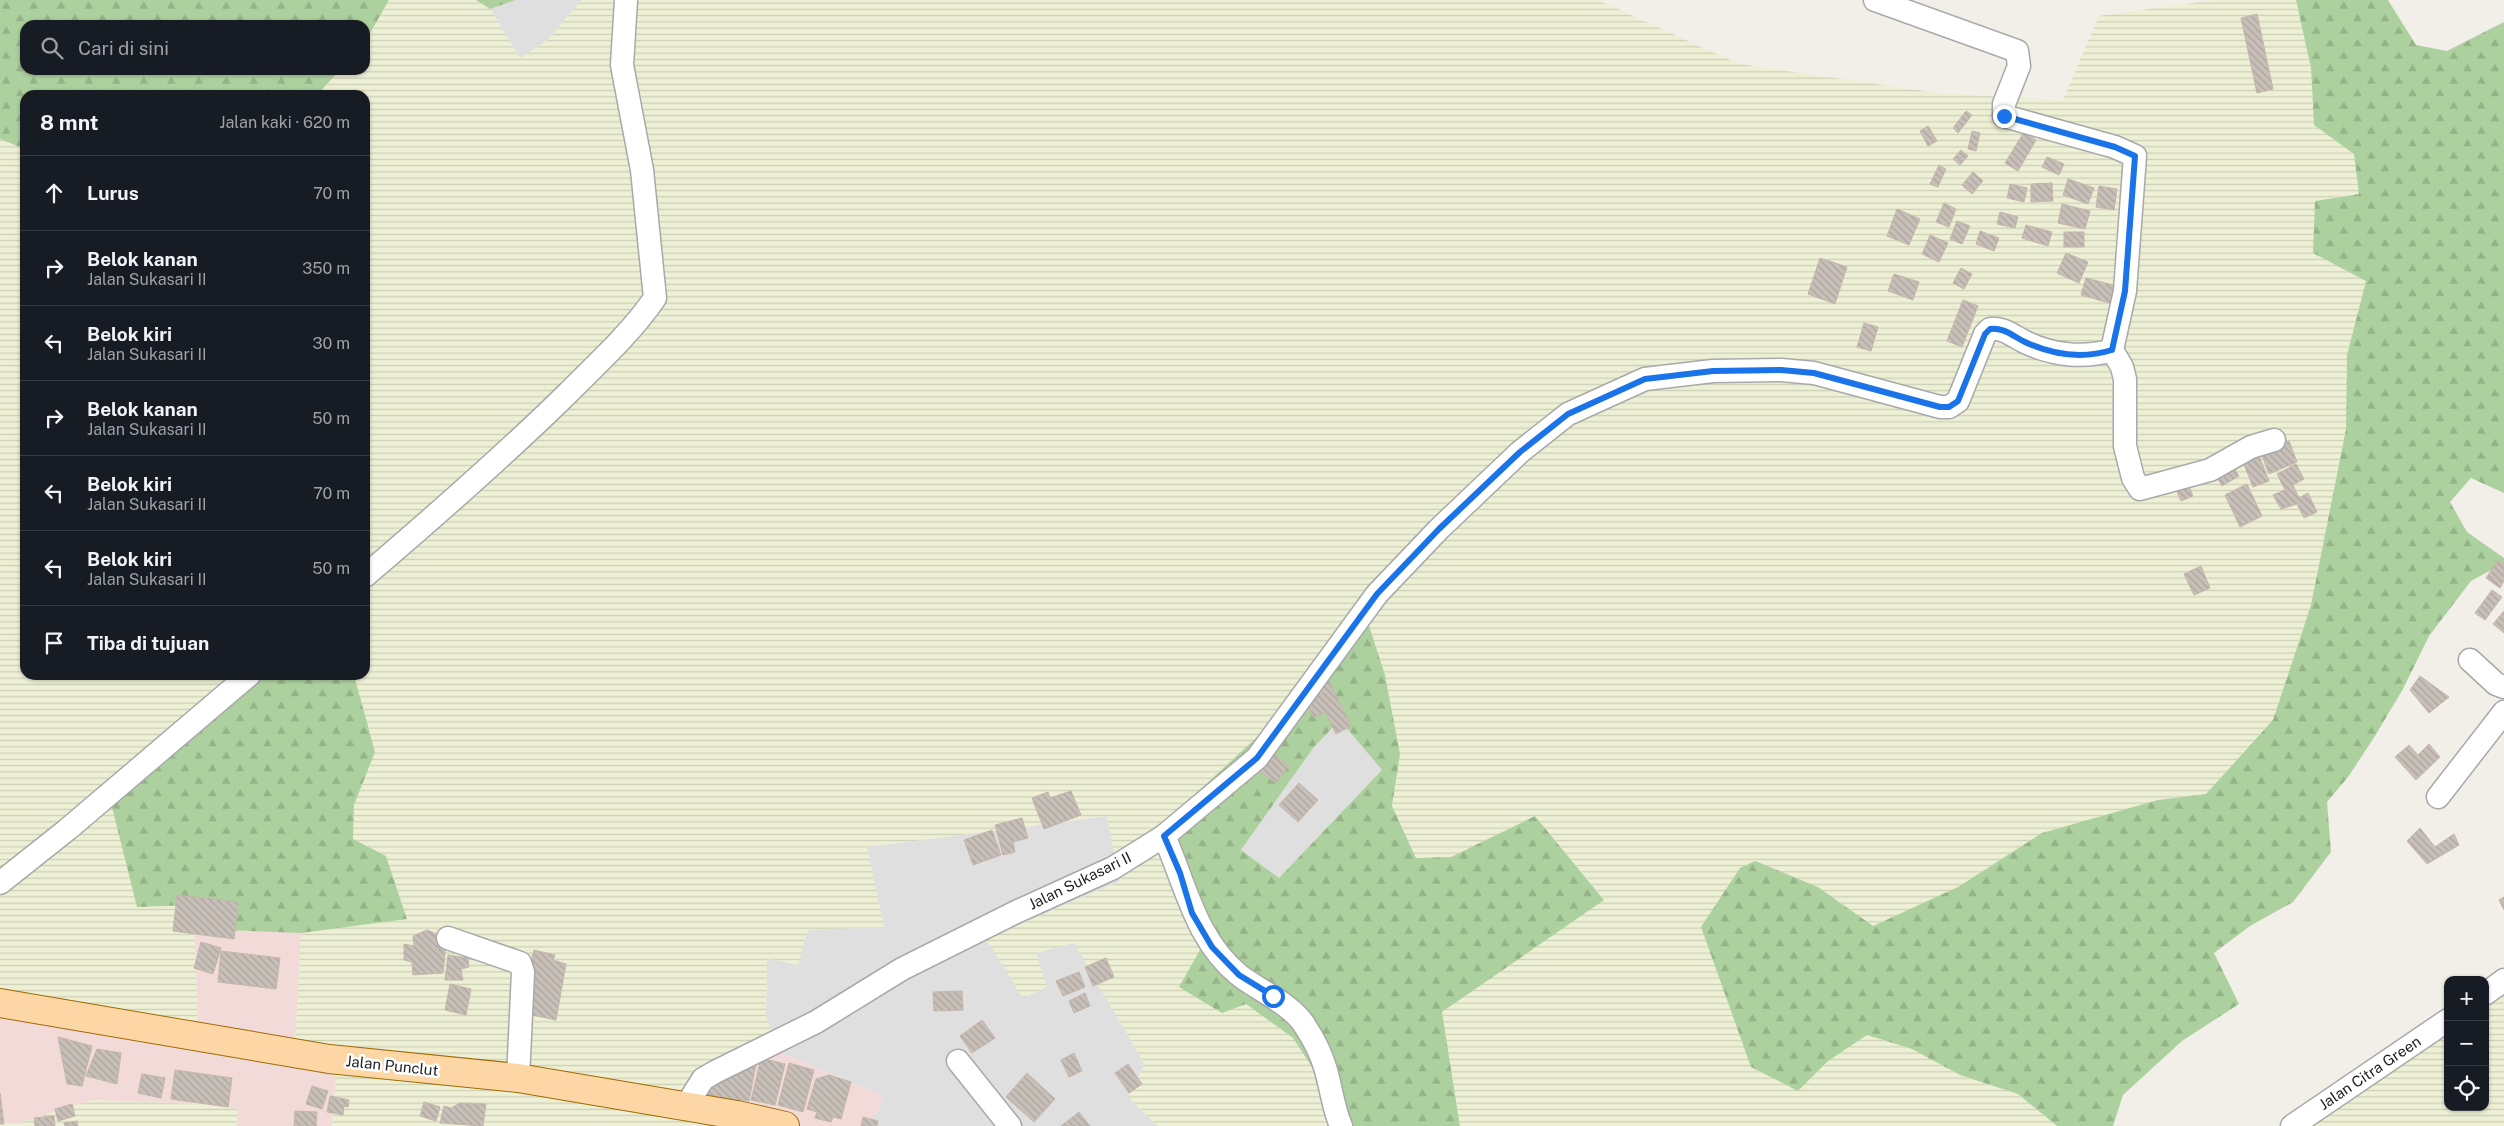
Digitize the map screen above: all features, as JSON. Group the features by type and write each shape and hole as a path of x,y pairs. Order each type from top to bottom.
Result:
{"main road":[{"name":"Jalan Punclut","path":"0,1003 181,1032 329,1059 518,1078 686,1106 785,1126"}],"street":[{"path":"370,572 430,520 545,415 601,360 655,298 642,170 622,65 626,0"},
{"path":"1875,0 2017,51 2019,66 2004,104 2004,116 2115,147 2135,156 2125,291 2112,350 2122,366 2125,380 2125,446 2133,478 2140,489 2210,470 2251,447 2274,440"},
{"name":"Jalan Sukasari II","path":"686,1106 703,1079 715,1072 816,1022 902,969 1016,912 1113,868 1164,836 1257,758 1377,594 1439,529 1520,452 1568,414 1645,379 1732,371 1781,370 1814,373 1940,407 1949,407 1958,401 1985,334 1990,329 1998,328 2028,343 2068,356 2100,354 2112,350"},
{"path":"2470,660 2496,684 2504,687"},
{"path":"0,883 68,830 243,680"},
{"path":"2438,797 2504,712"},
{"path":"1164,836 1180,873 1192,913 1212,947 1239,975 1273,996 1304,1024 1325,1066 1341,1126"},
{"path":"448,938 520,963 523,972 518,1078"},
{"path":"2489,991 2504,980"},
{"name":"Jalan Citra Green","path":"2292,1126 2447,1021"},
{"path":"958,1061 1010,1126"}],"shaded area":[{"path":"516,0 582,0 548,40 520,58 490,9"},
{"path":"1340,720 1383,770 1279,878 1241,850 1314,747"},
{"path":"1107,816 1120,881 986,939 1036,953 1074,942 1145,1065 1128,1097 1158,1126 870,1126 884,1096 780,1052 766,1019 767,958 808,930 866,847"},
{"path":"194,929 301,933 295,1046 338,1052 332,1126 237,1126 238,1109 197,1104 93,1100 17,1124 0,1122 0,992 199,1041"},
{"path":"780,1052 884,1096 870,1126 704,1126 698,1100 701,1080"}],"green space":[{"path":"0,0 389,0 370,33 370,20 20,20 20,75 335,75 322,90 20,90 20,147 0,139"},
{"path":"389,0 476,0 490,9 520,58 548,40 582,0 1598,0 1739,64 1938,93 2063,100 2099,16 2214,0 2296,0 2311,68 2314,124 2354,154 2359,194 2315,201 2366,281 2347,355 2346,429 2311,605 2273,720 2206,794 2158,800 1872,926 1818,887 1701,927 1721,980 1798,1091 1828,1061 1866,1035 1912,1049 1960,1075 2018,1094 2057,1126 1460,1126 1442,1012 1604,899 1535,816 1451,857 1416,858 1392,806 1400,754 1385,675 1364,611 1167,852 1200,950 1246,1004 1293,1038 1319,1078 1329,1126 1158,1126 1128,1097 1145,1065 1074,943 1036,953 1047,987 1023,998 986,939 1120,881 1107,816 867,847 884,927 808,930 798,965 767,958 766,1018 780,1052 701,1080 698,1100 704,1126 332,1126 338,1052 295,1047 301,933 407,918 386,856 353,839 354,805 375,752 355,680 370,680 370,90 322,90 335,75 370,75 370,33"},
{"path":"476,0 516,0 490,9"},
{"path":"2296,0 2388,0 2416,45 2447,51 2504,22 2504,493 2471,478 2450,502 2467,532 2504,558 2504,563 2471,581 2429,636 2403,689 2375,736 2348,777 2327,802 2331,852 2293,902 2250,926 2214,953 2239,1004 2182,1041 2123,1095 2113,1126 2057,1126 2018,1094 1960,1075 1912,1049 1867,1035 1828,1061 1798,1091 1751,1067 1701,927 1740,868 1755,861 1818,887 1873,926 1958,887 2042,833 2158,800 2206,794 2273,720 2311,605 2346,429 2347,355 2366,281 2313,253 2315,201 2359,194 2354,154 2314,125 2311,68"},
{"path":"0,139 20,147 20,680 235,680 193,905 199,1042 0,992"},
{"path":"1364,610 1385,675 1400,754 1392,806 1416,858 1451,857 1535,816 1604,900 1442,1012 1460,1126 1329,1126 1319,1078 1293,1038 1246,1004 1222,1013 1179,987 1200,950 1167,852 1169,818 1304,694","holes":["1340,720 1382,770 1279,878 1241,850 1314,747"]},
{"path":"231,680 355,680 375,752 354,805 353,839 386,856 407,919 301,933 194,929 193,905 137,907 112,807"},
{"path":"2504,985 2504,1126 2294,1126 2444,1026 2444,1111 2489,1111 2489,994"},
{"path":"92,1100 197,1104 238,1109 237,1126 0,1126 0,1122 17,1124"}],"building":[{"path":"2257,14 2273,89 2257,93 2241,18"},
{"path":"1966,111 1972,115 1958,133 1953,128"},
{"path":"1928,126 1937,141 1928,146 1920,131"},
{"path":"1972,131 1980,133 1976,151 1968,149"},
{"path":"2024,132 2036,140 2018,171 2005,163"},
{"path":"1961,150 1968,156 1960,165 1953,159"},
{"path":"2047,157 2064,164 2059,175 2042,167"},
{"path":"1939,165 1946,169 1938,187 1930,184"},
{"path":"1973,172 1983,181 1972,194 1962,185"},
{"path":"2068,179 2094,188 2088,204 2063,195"},
{"path":"2052,183 2053,201 2031,202 2031,184"},
{"path":"2010,184 2027,188 2024,202 2007,198"},
{"path":"2099,186 2117,189 2114,210 2096,207"},
{"path":"1944,203 1956,209 1949,227 1936,222"},
{"path":"2062,204 2090,211 2085,229 2058,223"},
{"path":"1897,209 1920,219 1909,245 1887,236"},
{"path":"2000,212 2018,217 2015,228 1997,224"},
{"path":"1957,221 1970,226 1962,244 1950,239"},
{"path":"2026,225 2052,232 2048,246 2022,238"},
{"path":"1980,231 1999,238 1994,251 1976,244"},
{"path":"2064,232 2084,232 2084,247 2064,247"},
{"path":"1930,235 1948,243 1939,262 1922,254"},
{"path":"2066,253 2088,262 2079,283 2057,273"},
{"path":"1820,258 1847,267 1835,304 1808,294"},
{"path":"1961,268 1972,274 1964,289 1953,283"},
{"path":"1894,274 1919,282 1913,300 1888,291"},
{"path":"2086,278 2117,286 2113,304 2081,295"},
{"path":"1963,300 1978,306 1962,347 1947,341"},
{"path":"1864,323 1878,327 1871,351 1857,347"},
{"path":"2289,441 2297,462 2269,474 2261,453"},
{"path":"2258,453 2269,481 2253,487 2242,459"},
{"path":"2296,464 2304,479 2293,485 2299,498 2308,493 2317,512 2304,518 2297,504 2281,509 2273,495 2285,490 2277,474"},
{"path":"2232,466 2239,476 2222,486 2216,476"},
{"path":"2186,479 2193,496 2181,501 2174,485"},
{"path":"2247,484 2262,516 2240,527 2225,495"},
{"path":"2498,560 2504,564 2504,581 2500,588 2486,578"},
{"path":"2201,566 2210,588 2194,595 2184,574"},
{"path":"2492,590 2502,597 2485,620 2475,613"},
{"path":"2504,611 2504,633 2493,624"},
{"path":"2420,676 2449,697 2429,713 2410,690"},
{"path":"1329,681 1351,726 1336,734 1326,712 1314,718 1306,701 1323,693 1320,686"},
{"path":"2429,744 2440,757 2416,780 2395,757 2409,745 2418,755"},
{"path":"1272,753 1289,766 1276,783 1259,771"},
{"path":"1299,783 1318,800 1298,822 1279,805"},
{"path":"1071,791 1081,815 1044,829 1032,798 1048,792 1050,798"},
{"path":"1022,818 1028,838 1013,842 1015,852 1003,855 995,825"},
{"path":"2420,828 2435,847 2454,834 2459,845 2427,864 2407,841"},
{"path":"992,830 1001,855 973,865 964,840"},
{"path":"177,895 238,902 234,939 173,931"},
{"path":"2504,897 2504,910 2499,900"},
{"path":"427,930 439,935 446,944 443,973 413,975 412,962 404,960 404,944 414,946 413,936"},
{"path":"201,942 221,948 213,974 194,968"},
{"path":"534,950 555,955 553,960 566,964 556,1020 527,1014 527,976"},
{"path":"221,951 280,958 276,989 218,982"},
{"path":"448,955 468,958 469,967 461,969 463,980 445,980"},
{"path":"1106,958 1114,977 1093,986 1085,967"},
{"path":"1079,972 1085,987 1063,996 1056,981"},
{"path":"450,984 471,989 466,1015 445,1010"},
{"path":"962,991 963,1010 934,1011 933,992"},
{"path":"1085,993 1090,1006 1074,1013 1069,1001"},
{"path":"982,1020 995,1038 972,1053 960,1036"},
{"path":"58,1037 92,1046 82,1086 67,1084"},
{"path":"97,1049 121,1053 117,1084 86,1076"},
{"path":"1074,1053 1082,1071 1069,1077 1061,1060"},
{"path":"761,1058 785,1064 775,1105 751,1100"},
{"path":"757,1059 749,1101 724,1099 710,1106 707,1083"},
{"path":"789,1063 814,1070 803,1112 778,1105"},
{"path":"1128,1064 1142,1084 1129,1093 1115,1073"},
{"path":"175,1070 232,1078 228,1107 171,1099"},
{"path":"1027,1073 1055,1099 1034,1122 1006,1097"},
{"path":"142,1074 165,1078 161,1098 138,1093"},
{"path":"829,1075 851,1082 841,1119 833,1117 831,1122 815,1118 817,1112 807,1109 816,1079"},
{"path":"312,1086 328,1091 322,1109 306,1104"},
{"path":"0,1093 4,1124 0,1124"},
{"path":"330,1096 349,1100 348,1107 344,1106 343,1115 327,1112"},
{"path":"424,1102 440,1107 436,1121 420,1116"},
{"path":"460,1103 486,1104 483,1126 440,1123 444,1106 451,1108"},
{"path":"72,1104 75,1116 58,1121 55,1109"},
{"path":"295,1111 317,1112 316,1126 294,1126"},
{"path":"1079,1112 1090,1126 1061,1126"},
{"path":"54,1116 55,1126 35,1126 34,1118"},
{"path":"863,1117 878,1121 877,1126 861,1126"},
{"path":"77,1121 78,1126 65,1126 64,1123"}],"route":[{"path":"1273,996 1239,975 1212,947 1192,913 1180,873 1164,836 1257,758 1377,594 1439,529 1520,452 1568,414 1645,379 1713,371 1781,370 1814,373 1940,407 1949,407 1958,401 1985,334 1990,329 1998,328 2028,343 2068,356 2100,354 2112,350 2125,291 2135,156 2115,147 2004,116"}]}
